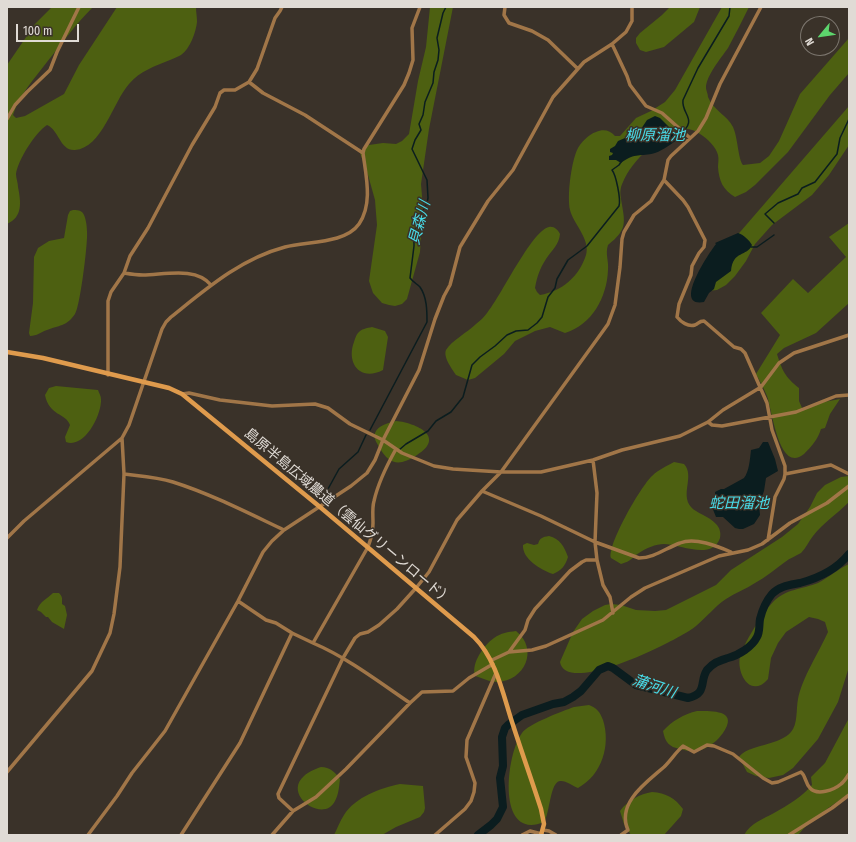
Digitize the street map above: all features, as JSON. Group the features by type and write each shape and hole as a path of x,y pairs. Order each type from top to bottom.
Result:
{"street":[{"path":"7,119 27,92 50,70 79,7"},
{"path":"108,375 108,301 111,292 124,273 130,256 148,228 192,145 215,107 220,93 224,90 235,90 240,88 249,82 257,69 275,18 282,7"},
{"path":"7,538 24,521 122,438 129,425 162,329 166,322 211,285 238,266 264,253 285,246 340,237 352,232 358,225 364,216 367,205 363,153 404,85 409,73 413,60 412,28 420,7"},
{"path":"505,7 505,17 509,23 532,31 548,40 577,68"},
{"path":"88,835 132,773 165,731 238,601 263,552 272,540 284,530 351,486 367,473 420,370 435,319 450,285 460,246 488,201 513,170 553,97 577,68 590,57 612,44 626,32 632,21 632,7"},
{"path":"293,811 279,798 278,794 343,658 355,638 379,625 397,609 429,572 457,520 501,472 608,324 615,305 622,238 624,232 634,215 651,201 664,180 670,156 698,131 706,118 720,84 761,7"},
{"path":"612,44 634,92 646,106 662,113 690,138"},
{"path":"249,82 264,93 305,115 363,153"},
{"path":"664,180 686,204 705,240 704,247 692,266 691,275 679,304 677,317 682,322 690,325 704,321 734,346 741,349 748,358 767,402 772,430 783,458 785,474 775,497 768,540"},
{"path":"124,273 144,275 170,273 183,274 202,278 211,285"},
{"path":"182,394 189,393 220,400 272,406 315,404 328,408 350,424 383,440 396,449 434,466 453,469 501,472 541,472 593,460 622,450 680,436 708,422 723,410 761,387 779,363 786,357 849,334"},
{"name":"島原半島広域農道（雲仙グリーンロード）","path":"7,352 43,358 108,375 144,382 169,388 182,394 320,506 474,636 487,651 503,692 541,809 543,818 542,833"},
{"path":"708,422 712,425 722,426 796,412 836,396 849,395"},
{"path":"7,772 92,670 110,633 120,567 124,474 122,438"},
{"path":"313,643 368,547 372,535 373,511 376,493 396,449"},
{"path":"593,460 597,493 595,542 597,560 603,585 610,598 613,613"},
{"path":"785,474 831,465 849,474"},
{"path":"124,474 172,482 207,495 284,530"},
{"path":"509,652 532,650 546,646 592,626 613,613 631,597 645,588 731,552 754,548 768,540 790,523 827,503 849,486"},
{"path":"482,491 541,516 595,542 639,558 646,558 682,542 689,541 708,544 731,552"},
{"path":"272,835 293,811 316,797 346,769 422,692 453,691 469,678 509,652 525,630 528,620 535,609 570,571 586,560 597,560"},
{"path":"238,601 266,620 313,643 332,650 410,703"},
{"path":"182,835 240,742 292,633"},
{"path":"435,835 465,809 471,801 475,783 466,756 467,740 496,673"},
{"path":"621,835 628,830 625,818 626,808 631,799 683,746 694,752 707,744 714,746 733,754 763,778 772,783 801,772 809,787 818,793 841,785 849,774"},
{"path":"789,835 832,808 849,795"},
{"path":"522,835 530,831 542,833 549,831 556,835"}],"green space":[{"path":"52,7 93,7 69,34 28,87 19,101 13,115 16,118 25,116 64,94 79,65 117,7 196,7 197,22 192,40 187,49 181,55 148,69 133,79 123,92 100,133 93,141 84,147 75,150 66,147 54,131 47,125 37,134 32,140 17,168 16,174 20,208 16,217 7,224 7,65 35,24"},
{"path":"430,7 453,7 429,129 421,184 423,208 420,252 407,299 402,304 395,306 382,303 373,293 369,281 377,225 375,200 360,153 363,148 369,145 383,143 396,144 402,141 409,134 418,81 426,47"},
{"path":"670,7 700,7 694,22 664,47 646,52 640,50 636,43 636,38"},
{"path":"722,7 749,7 728,48 708,78 706,88 710,102 733,127 743,165 760,163 769,156 779,141 800,94 833,56 840,56 840,48 849,38 849,73 830,95 788,152 755,185 746,192 735,197 722,185 718,167 717,152 711,143 698,133 687,129 675,131 666,135 657,141 640,157 627,174 622,184 620,195 624,225 619,234 608,245 608,270 605,290 596,309 590,317 583,324 565,333 550,327 535,331 515,341 504,354 475,378 468,380 456,375 447,359 445,353 446,350 486,314 525,252 542,231 549,227 553,227 560,234 557,244 544,262 539,273 535,288 540,295 555,290 569,282 583,263 587,249 586,243 572,215 569,204 571,171 578,147 593,133 599,131 604,130 611,132 615,136 620,136 636,118 665,102 675,90"},
{"path":"849,106 849,145 829,175 812,195 772,225 755,244 746,261 726,285 717,290 708,291 734,239"},
{"path":"73,210 82,212 87,230 83,274 77,309 69,321 37,335 30,336 29,333 33,303 34,257 38,248 49,241 64,238 68,215 70,211"},
{"path":"849,223 849,303 816,333 784,348 777,354 785,373 799,388 799,401 803,410 824,402 840,399 830,414 825,428 821,429 810,448 804,454 795,458 788,456 778,438 767,396 756,374 780,335 761,313 793,279 808,293 846,257 829,237"},
{"path":"372,327 385,331 388,337 383,370 368,374 357,368 352,357 352,350 358,333"},
{"path":"56,386 98,390 101,397 99,413 91,429 80,440 73,443 66,442 65,437 70,425 68,421 54,411 47,402 45,395 49,388"},
{"path":"396,421 404,422 420,428 429,437 429,442 425,448 417,455 411,459 400,462 391,461 387,458 374,437 376,430 384,425"},
{"path":"674,462 684,464 687,469 687,496 691,507 716,524 720,531 720,538 716,545 710,549 703,550 661,544 645,549 629,561 621,564 611,558 611,551 619,529 640,491 647,482 660,470"},
{"path":"849,476 849,502 817,531 801,553 759,581 726,599 686,633 625,662 602,669 582,673 567,671 560,662 573,632 582,619 593,611 605,605 611,604 621,605 636,610 666,610 716,585 731,570 782,537 798,524 810,507 817,493 825,485 841,477"},
{"path":"549,536 556,539 561,544 568,557 563,567 553,574 543,570 533,563 526,555 523,545 527,543 534,545 538,544 542,538"},
{"path":"849,564 849,667 838,702 818,739 793,768 783,775 769,778 756,776 747,772 739,757 743,753 780,740 793,729 796,721 797,703 800,691 828,632 825,622 809,617 786,632 778,643 771,658 768,679 761,685 755,686 747,682 741,673 739,662 745,644 764,613 773,602 783,594 818,583"},
{"path":"53,593 59,593 62,597 62,604 65,606 67,615 64,629 37,610 42,602"},
{"path":"516,631 523,638 527,646 526,663 521,670 515,676 507,680 497,682 475,676 474,671 477,660 486,645 499,635"},
{"path":"589,705 594,707 599,713 603,720 605,730 605,749 599,767 586,782 578,788 564,781 557,783 552,792 548,812 544,822 529,825 518,819 512,808 509,793 509,776 516,744 522,733 538,722 554,715 574,707"},
{"path":"697,711 722,713 726,716 728,720 727,725 721,736 711,745 699,751 685,750 670,745 666,741 663,731 678,718"},
{"path":"849,718 849,794 816,818 798,835 744,835 754,824 794,800 812,785 811,777 825,763"},
{"path":"321,767 332,770 340,779 335,801 330,807 322,809 315,808 307,804 301,798 298,791 299,783 304,776"},
{"path":"400,784 423,786 425,808 420,817 396,827 382,835 334,835 344,815 355,803 369,794"},
{"path":"652,792 666,795 677,802 683,809 681,816 664,835 631,835 624,824 620,811 634,798"}],"water":[{"name":"柳原溜池","path":"655,116 660,118 680,138 655,153 634,156 621,163 616,160 609,160 609,156 613,153 610,152 610,149 615,146 618,141 639,132 647,120"},
{"path":"738,233 744,236 751,243 752,245 750,249 734,260 731,271 716,282 714,289 709,293 704,302 695,302 691,297 695,279 716,244 715,243"},
{"name":"蛇田溜池","path":"763,442 768,442 778,471 766,478 764,491 759,505 760,515 754,524 743,529 735,528 723,517 716,517 712,507 717,500 715,492 724,489 744,478 750,461 751,450 759,448"}],"waterway":[{"name":"貝森川","path":"370,430 427,322 424,295 420,287 410,278 417,221 427,203 428,198 427,180 412,149 421,130 419,124 423,115 425,102 433,83 439,50 437,38 443,13 446,7"},
{"path":"678,136 688,125 689,121 684,110 683,100 698,68 729,16 730,7"},
{"path":"774,223 765,214 778,203 798,194 802,188 815,182 837,154 840,138 849,119"},
{"path":"399,450 428,431 436,421 451,412 463,397 472,365 480,357 507,335 516,331 528,330 542,317 548,297 555,288 557,279 568,260 587,246 619,206 618,187 612,170 621,162"},
{"path":"751,247 757,247 774,235"},
{"name":"貝森川","path":"324,501 328,489 339,469 358,452 366,435"},
{"name":"蒲河川","path":"478,835 497,819 503,807 500,778 503,766 502,737 505,728 508,725 522,715 553,704 564,702 573,697 581,691 599,670 608,666 636,685 688,698 694,696 701,690 705,674 712,665 741,653 755,641 759,633 760,619 763,609 775,591 785,586 800,583 820,576 839,565 849,554"}]}
